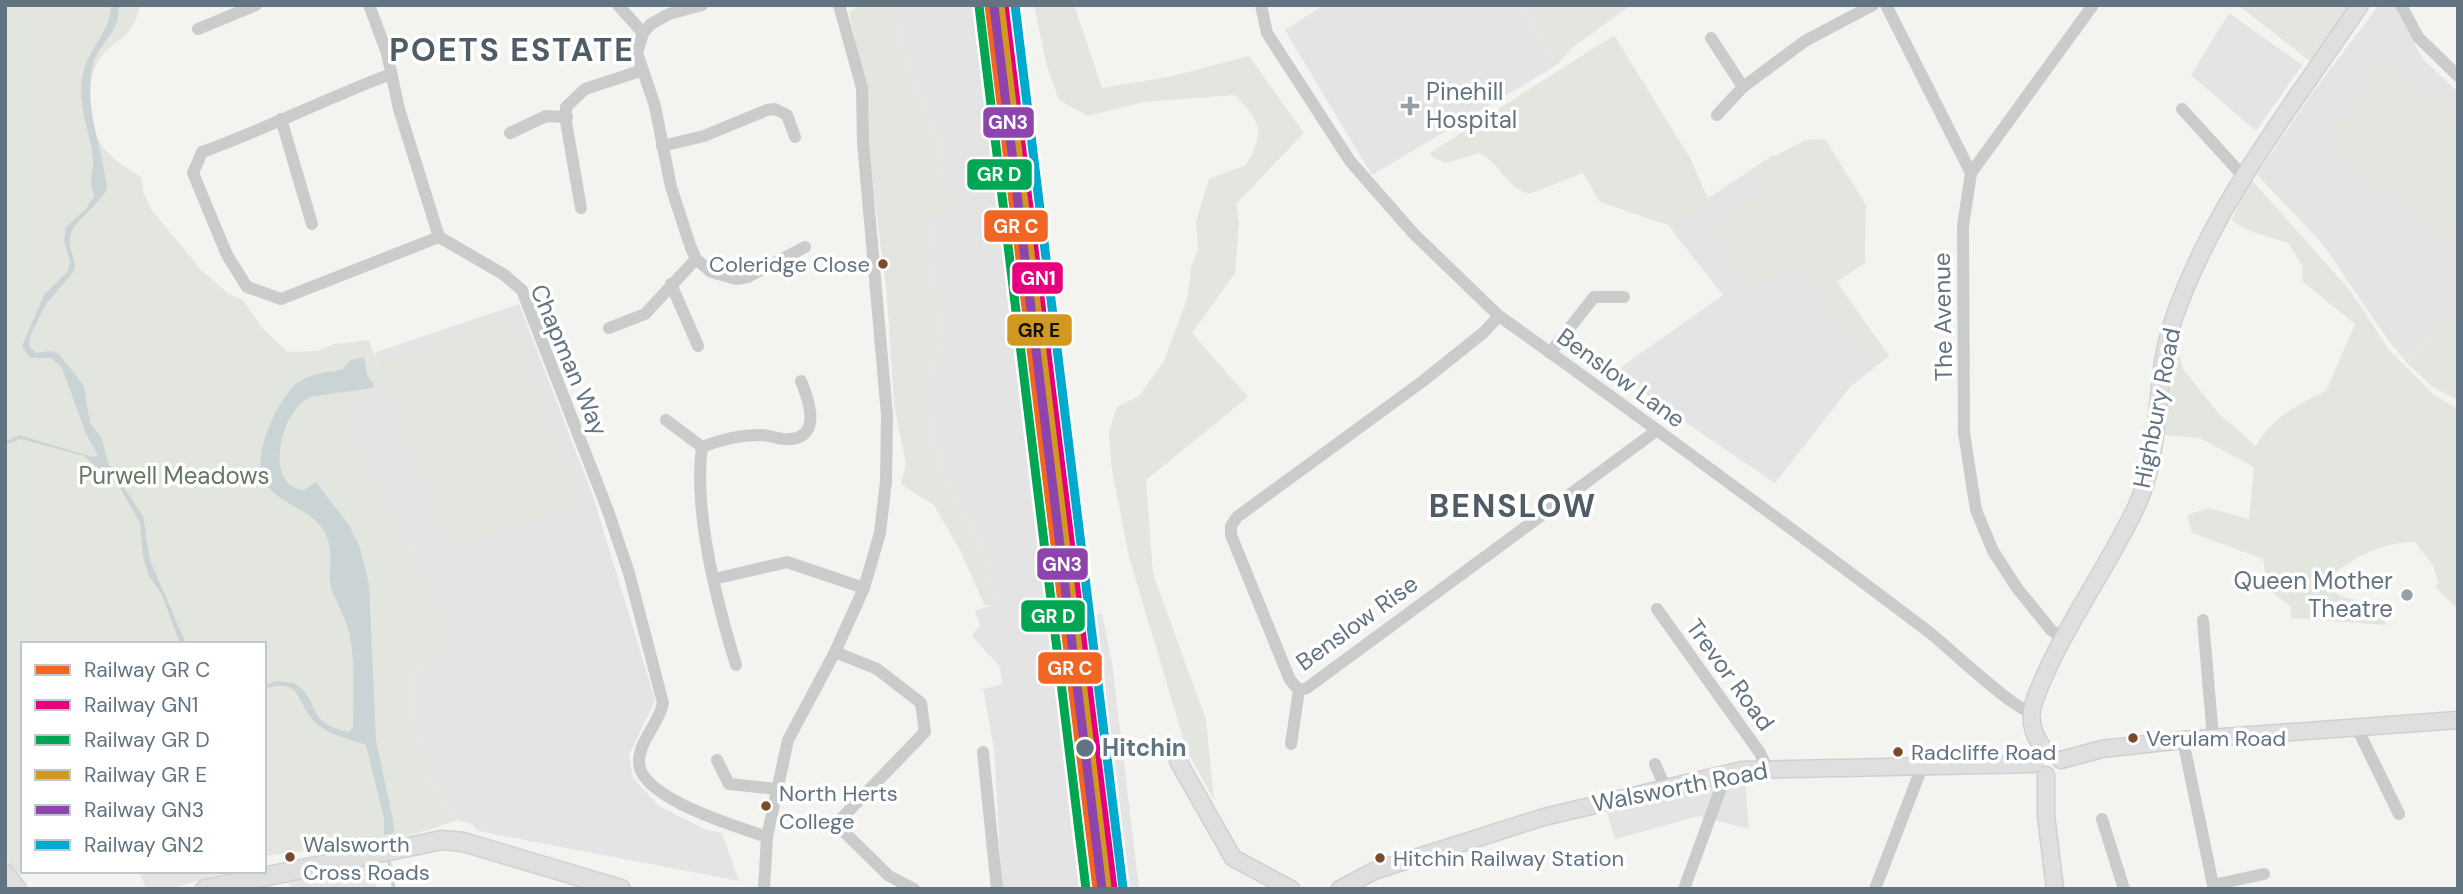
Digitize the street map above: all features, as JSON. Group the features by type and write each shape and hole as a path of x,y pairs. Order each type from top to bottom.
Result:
{"main road":[{"name":"Highbury Road","path":"2032,712 2036,695 2062,638 2139,501 2150,471 2159,373 2175,315 2197,265 2244,177 2360,5"},
{"path":"2032,712 2036,738 2044,749 2056,751 2061,760 2057,771 2040,770"},
{"path":"2061,760 2102,749 2183,740 2458,720"},
{"path":"2044,749 2036,755 2055,889"},
{"path":"1178,761 1233,858 1291,889"},
{"name":"Walsworth Road","path":"1340,889 1374,871 1521,824 1665,788 1767,768 1922,767 2040,770"},
{"path":"205,889 426,842 463,842 621,889"},
{"path":"5,872 18,889"}],"street":[{"path":"198,29 256,5"},
{"path":"369,5 391,74 399,109 439,237 282,299 247,287 227,256 193,173 202,152 391,74"},
{"path":"618,5 643,33"},
{"path":"702,5 669,14 651,24 643,33 637,53 655,106 671,187 696,259 719,276 742,279 805,247"},
{"path":"764,889 767,837 788,740 835,652 864,588 880,533 886,481 887,415 863,142 862,88 839,5"},
{"name":"Benslow Lane","path":"1261,5 1267,33 1350,161 1413,234 1499,316 1942,642 1982,674 2004,698 2025,712 2032,712"},
{"path":"1717,115 1743,87 1805,41 1873,5"},
{"path":"1886,5 1972,173"},
{"name":"The Avenue","path":"2062,638 2051,630 2017,588 1989,541 1976,510 1964,433 1963,226 1972,173 2093,5"},
{"path":"2401,5 2418,37 2458,76"},
{"path":"1712,38 1743,87"},
{"path":"581,208 566,107 577,94 643,70"},
{"path":"662,146 704,136 775,109 787,115 795,137"},
{"path":"2182,109 2244,177"},
{"path":"510,133 546,116 567,117"},
{"path":"281,119 312,224"},
{"name":"Chapman Way","path":"439,237 503,274 522,290 608,511 629,573 663,702 660,719 642,746 638,764 649,784 709,819 767,837"},
{"path":"609,328 645,314 696,259"},
{"path":"671,284 698,346"},
{"path":"1550,353 1594,297 1624,297"},
{"name":"Benslow Rise","path":"1499,316 1483,333 1433,373 1237,517 1231,526 1231,535 1244,572 1290,680 1299,690 1307,688 1656,431"},
{"path":"702,447 726,437 763,435 790,440 802,437 809,429 811,407 801,381"},
{"path":"666,420 702,447"},
{"path":"702,447 698,476 714,579 736,666"},
{"path":"714,579 787,562 864,588"},
{"name":"Trevor Road","path":"1657,609 1760,753 1767,768"},
{"path":"2203,620 2213,738"},
{"path":"835,652 877,669 921,703 925,732 836,824 889,876 914,889"},
{"path":"1291,744 1299,690"},
{"path":"2356,726 2399,814"},
{"path":"2183,740 2213,885 2264,874"},
{"path":"983,752 997,889"},
{"path":"717,760 729,784 740,789 777,789"},
{"path":"1655,764 1665,788"},
{"path":"1875,889 1922,767"},
{"path":"1684,889 1721,785 1720,777"},
{"path":"2102,819 2124,889"}],"shaded area":[{"path":"111,5 118,5 117,22 93,64 90,96 107,188 72,231 70,241 75,270 46,304 31,334 29,346 36,353 51,351 59,354 84,386 90,423 102,439 108,463 143,516 150,560 185,642 179,642 162,595 149,576 143,557 140,523 119,486 84,456 21,439 5,445 5,442 19,435 93,457 98,455 86,434 62,368 51,358 30,358 22,346 44,295 68,271 70,262 64,241 66,227 86,209 95,195 91,187 93,159 82,106 81,85 89,56 110,15"},
{"path":"899,5 1012,5 1094,614 1102,614 1112,662 1139,889 1002,889 994,748 983,689 1002,684 1000,667 972,636 980,625 975,611 996,604 982,547 941,470 931,428 927,383 941,344 928,217 953,204 936,175 944,155 904,55"},
{"name":"Pinehill Hospital","path":"1324,5 1521,5 1557,65 1372,175 1285,30"},
{"path":"2379,5 2394,5 2422,58 2458,92 2458,303 2407,363 2388,340 2322,243 2257,175 2313,92"},
{"path":"2229,13 2302,65 2256,131 2191,75"},
{"path":"1773,155 1836,282 1889,356 1850,387 1775,483 1663,407 1616,371 1723,295 1668,225"},
{"path":"519,304 593,496 655,700 629,755 633,778 659,806 704,829 722,833 739,881 478,831 472,824 457,820 426,777 409,689 423,659 450,646 417,560 340,413 378,389 383,382 374,353"},
{"path":"364,357 367,375 374,385 372,388 310,397 300,405 284,431 280,462 283,476 291,485 304,490 316,482 349,525 360,548 369,584 376,741 393,820 394,833 384,835 384,818 366,745 321,727 309,716 292,689 286,686 266,689 266,684 277,681 294,683 303,690 325,723 349,732 353,727 351,642 331,587 328,540 316,521 271,490 261,471 263,444 274,415 289,392 296,384 312,376 341,370 351,360"},
{"path":"1745,779 1749,829 1699,816 1615,839 1605,806"},
{"path":"366,865 377,889 291,889 288,879"},
{"path":"140,873 223,873 170,889 146,889"}],"green space":[{"name":"Purwell Meadows","path":"5,5 140,6 128,32 101,57 92,78 91,116 103,147 142,178 143,192 151,209 201,270 229,294 243,300 262,328 288,352 318,351 334,344 369,340 383,382 341,414 417,560 451,646 423,659 409,689 426,777 457,820 387,839 266,856 266,642 21,642 21,871 18,873 5,857"},
{"path":"861,5 899,5 904,55 944,155 936,175 954,204 928,217 941,344 927,383 931,428 941,470 982,547 996,604 985,606 960,550 934,505 901,484 906,464 894,405 887,294 865,128 866,88 849,12"},
{"path":"1034,5 1074,5 1102,88 1168,77 1249,56 1304,133 1236,204 1239,223 1235,273 1192,333 1248,397 1146,480 1153,574 1206,720 1214,800 1187,751 1129,557 1111,464 1109,432 1117,407 1139,396 1164,361 1188,296 1191,267 1198,250 1196,222 1209,179 1246,165 1256,144 1258,128 1251,113 1235,95 1143,102 1088,116 1059,100 1047,67"},
{"path":"1521,5 1631,5 1572,48 1557,65"},
{"path":"2238,5 2352,5 2311,62"},
{"path":"1614,35 1690,158 1708,199 1668,225 1600,202 1583,173 1529,194 1514,186 1480,153 1446,163 1432,157 1430,153"},
{"path":"2368,58 2392,64 2458,124 2458,230 2444,244 2438,243 2346,155 2335,130 2336,115 2347,119 2369,76 2363,64"},
{"path":"1825,139 1866,205 1865,263 1837,282 1889,356 1874,367 1836,323 1821,298 1755,167 1805,140"},
{"path":"2249,177 2349,289 2389,350 2435,396 2458,409 2458,609 2435,587 2438,583 2434,567 2415,542 2375,549 2342,567 2320,584 2343,597 2372,604 2387,625 2291,618 2291,607 2268,589 2263,559 2192,533 2187,515 2209,508 2249,519 2254,467 2200,438 2164,435 2164,376 2172,348 2179,354 2183,369 2219,414 2256,446 2277,420 2326,391 2355,324 2302,281 2303,267 2288,243 2253,232 2232,221"},
{"path":"1761,195 1798,263 1751,289 1713,221"},
{"path":"2458,303 2458,400 2433,387 2407,363"},
{"path":"508,314 578,501 450,549 379,362"}],"waterway":[{"path":"388,856 394,889"}],"transit line":[{"path":"989,5 1097,889"},
{"path":"1000,5 1107,888"},
{"path":"979,6 1086,889"}],"rail line":[{"name":"GN1","path":"1004,5 1113,889"},
{"name":"GN2","path":"1015,5 1123,888"},
{"name":"GN3","path":"994,6 1102,889"}],"place":[{"name":"Pinehill Hospital","path":"1410,106"},
{"name":"Coleridge Close","path":"883,264"},
{"name":"Queen Mother Theatre","path":"2407,595"},
{"name":"Verulam Road","path":"2133,738"},
{"name":"Hitchin","path":"1085,748"},
{"name":"Radcliffe Road","path":"1898,752"},
{"name":"North Herts College","path":"766,806"},
{"name":"Walsworth Cross Roads","path":"290,857"},
{"name":"Hitchin Railway Station","path":"1380,858"}],"district":[{"name":"POETS ESTATE","path":"512,50"},
{"name":"BENSLOW","path":"1513,506"}]}
